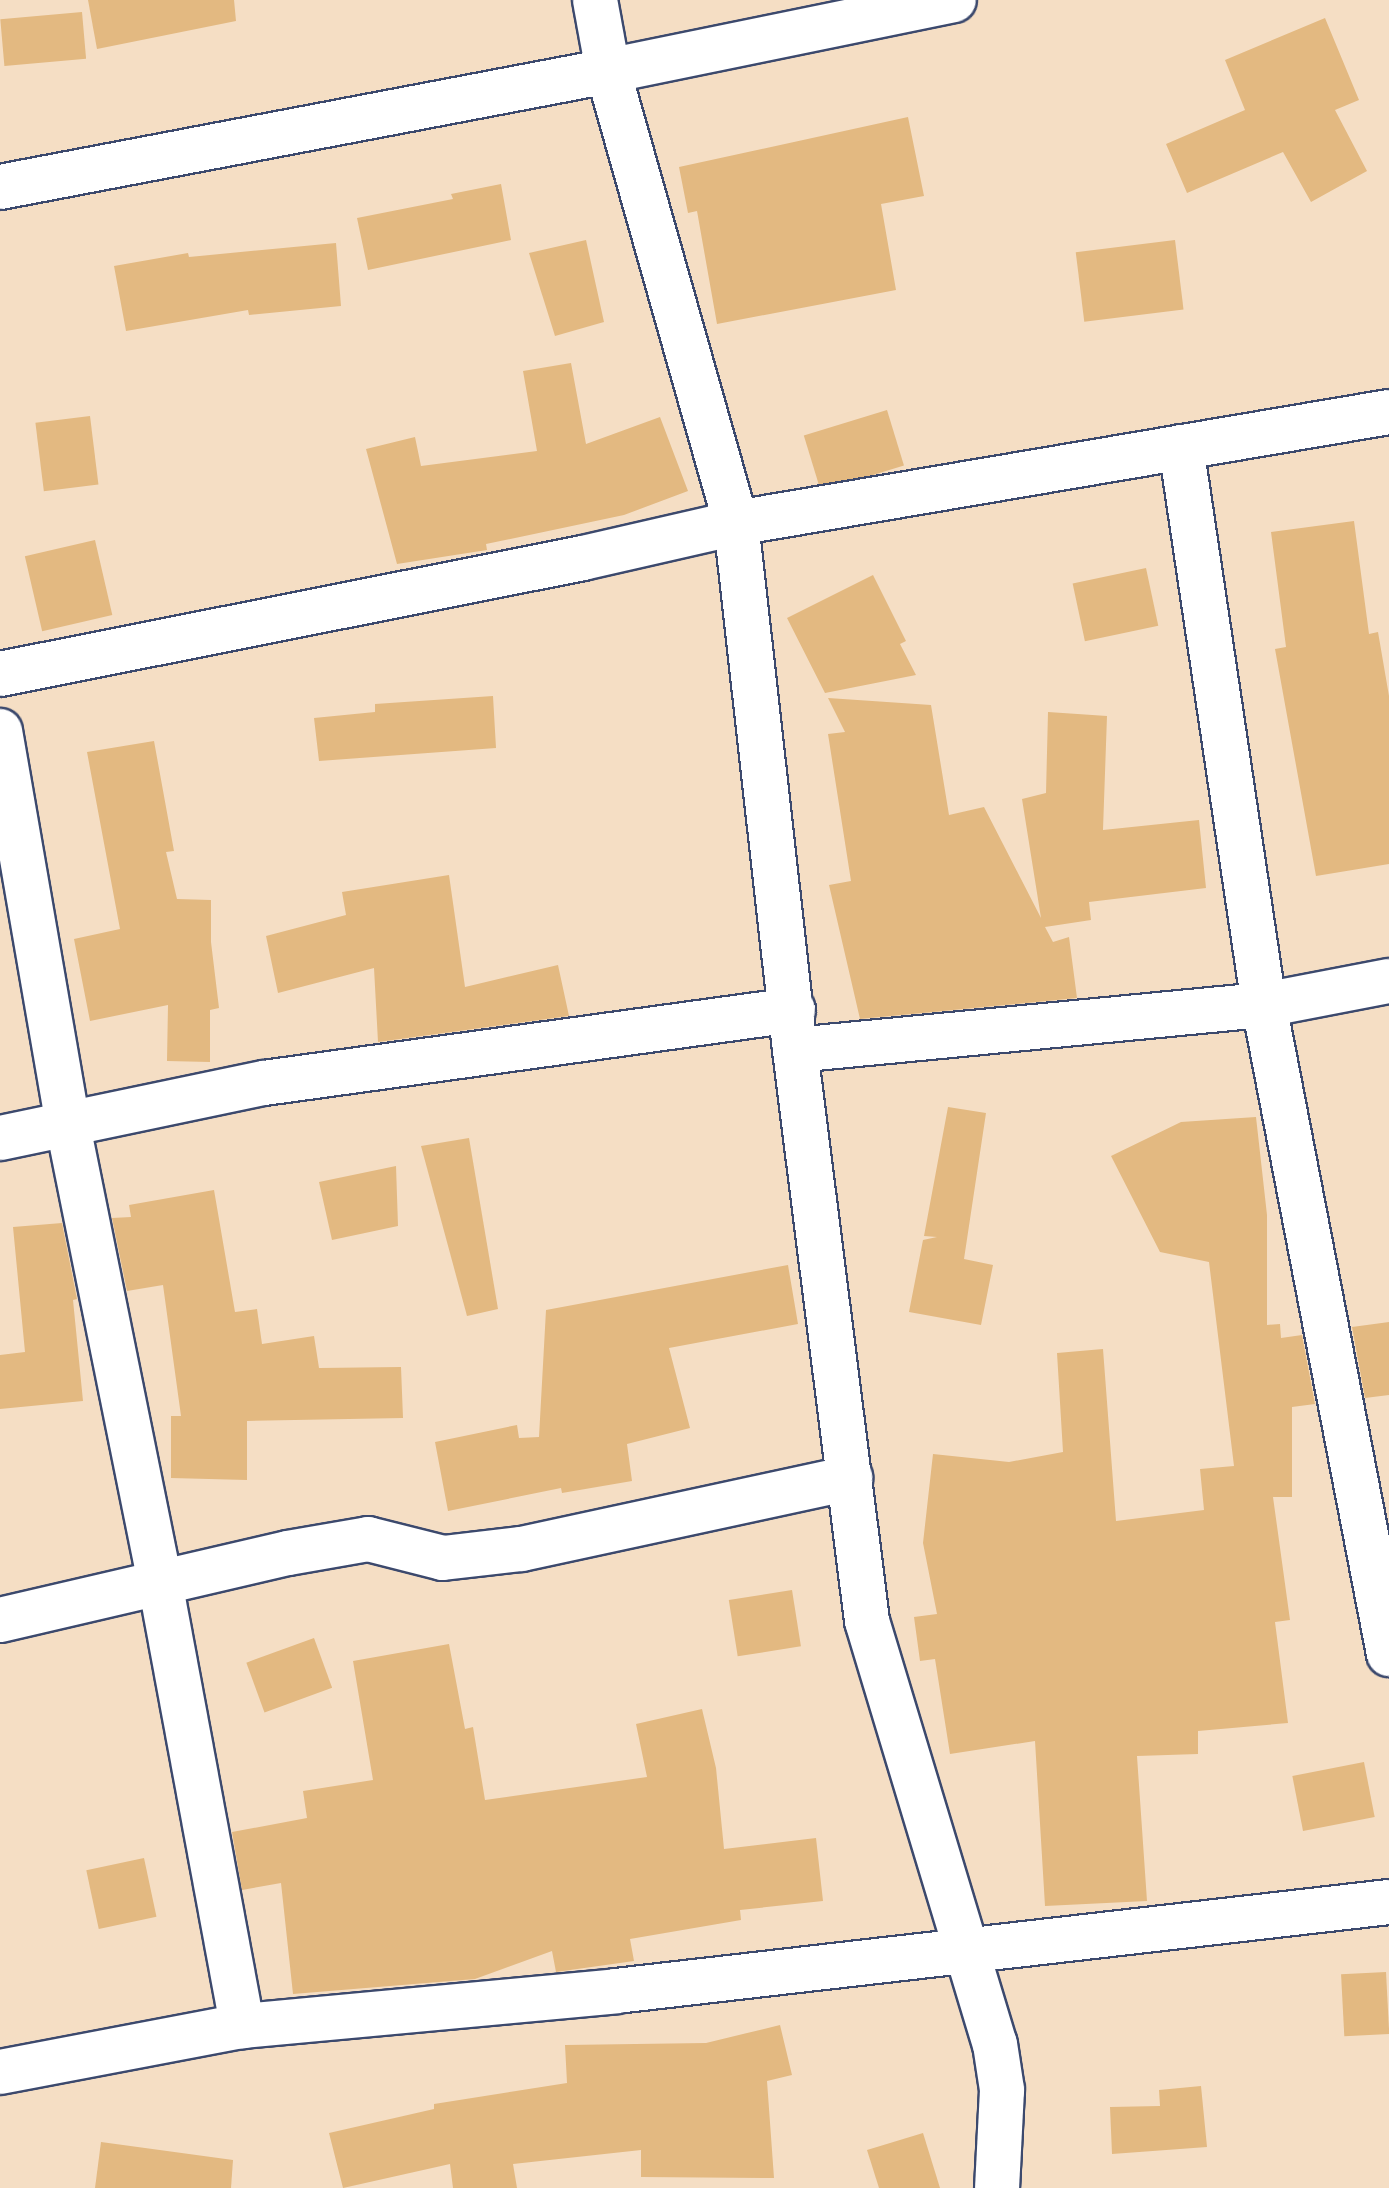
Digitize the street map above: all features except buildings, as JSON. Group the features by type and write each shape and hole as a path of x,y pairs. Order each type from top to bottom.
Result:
{"street":[{"path":"595,0 608,71 736,523 794,1030 867,1621 995,2044 1002,2090 997,2188"},
{"path":"0,187 608,71 954,0"},
{"path":"0,674 583,558 736,523 1389,412"},
{"path":"1181,447 1264,1005 1389,1654"},
{"path":"0,731 68,1126 160,1582 242,2026"},
{"path":"0,1138 264,1083 794,1030 1264,1005 1389,981"},
{"path":"0,1620 160,1582 368,1539 443,1558 521,1549 850,1478"},
{"path":"0,2072 242,2026 968,1953 1389,1902"}]}
